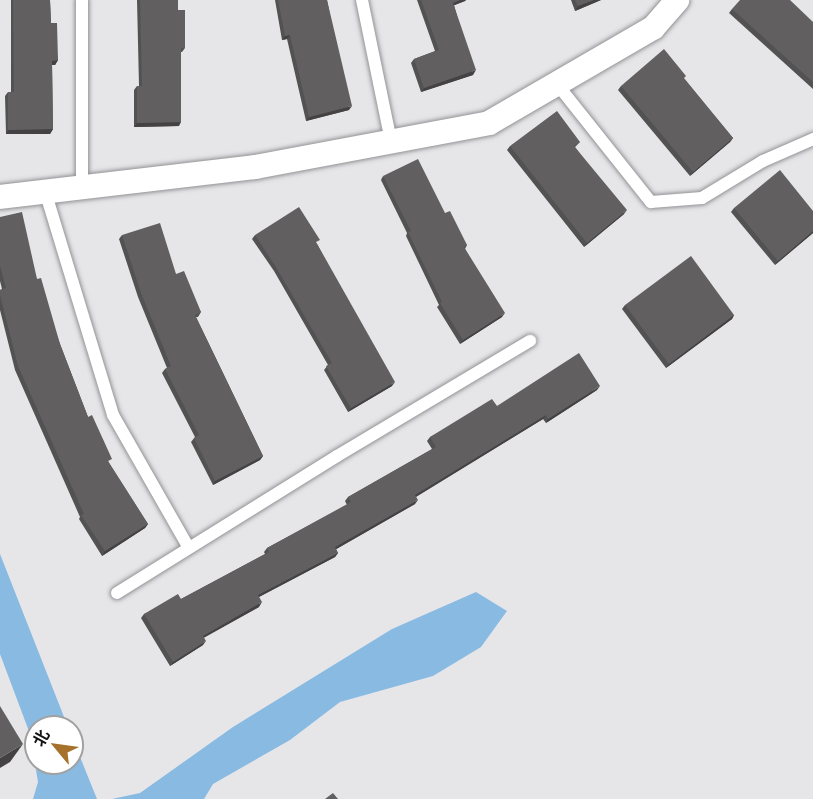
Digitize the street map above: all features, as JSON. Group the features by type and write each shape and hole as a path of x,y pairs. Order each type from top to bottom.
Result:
{"street":[{"path":"0,196 255,167 489,123 653,28 675,1"}],"lane":[{"path":"82,0 82,187"},
{"path":"362,0 391,141"},
{"path":"556,84 651,202 702,198 763,161 813,138"},
{"path":"45,191 112,415 189,548"},
{"path":"117,593 337,456 530,342"}],"water":[{"path":"0,554 63,715 24,715 24,718 0,654"},
{"path":"476,592 507,611 481,647 433,676 340,702 290,740 213,784 204,799 112,799 140,793 233,727 392,629"},
{"path":"84,767 97,799 33,799 38,782 37,775 84,775"}],"building":[{"path":"13,0 50,0 51,23 57,23 58,60 52,61 53,129 8,130 8,92 14,92"},
{"path":"140,0 178,0 178,10 185,10 185,48 181,48 181,122 137,123 137,86 142,86"},
{"path":"278,0 327,0 352,106 309,117 290,35 285,36"},
{"path":"421,0 460,0 453,3 476,70 424,88 414,59 439,50"},
{"path":"575,0 594,0 578,6"},
{"path":"740,0 790,0 813,22 813,82 732,9"},
{"path":"664,49 686,76 684,78 733,138 693,172 621,86"},
{"path":"557,111 580,142 574,146 627,210 587,243 510,146"},
{"path":"418,159 445,213 450,211 467,245 464,247 505,313 463,340 440,303 442,302 408,232 411,231 383,176"},
{"path":"780,170 813,211 813,231 778,261 734,208"},
{"path":"299,207 320,240 316,242 395,382 351,408 326,366 332,363 255,235"},
{"path":"22,212 37,279 41,278 60,344 88,417 92,415 112,459 108,461 148,524 105,551 81,515 84,514 18,366 0,295 0,290 6,288 0,266 0,217"},
{"path":"160,223 176,274 184,271 201,312 195,315 263,456 215,481 194,438 199,435 165,369 171,366 141,293 122,235"},
{"path":"691,256 734,315 669,364 625,305"},
{"path":"579,353 600,386 548,419 546,415 415,495 418,500 335,547 338,553 258,595 262,602 203,636 206,641 173,662 144,614 178,594 181,599 269,552 267,548 351,502 348,497 436,447 430,437 492,399 497,406"},
{"path":"0,706 23,744 0,758"},
{"path":"333,793 338,799 325,799"}]}
